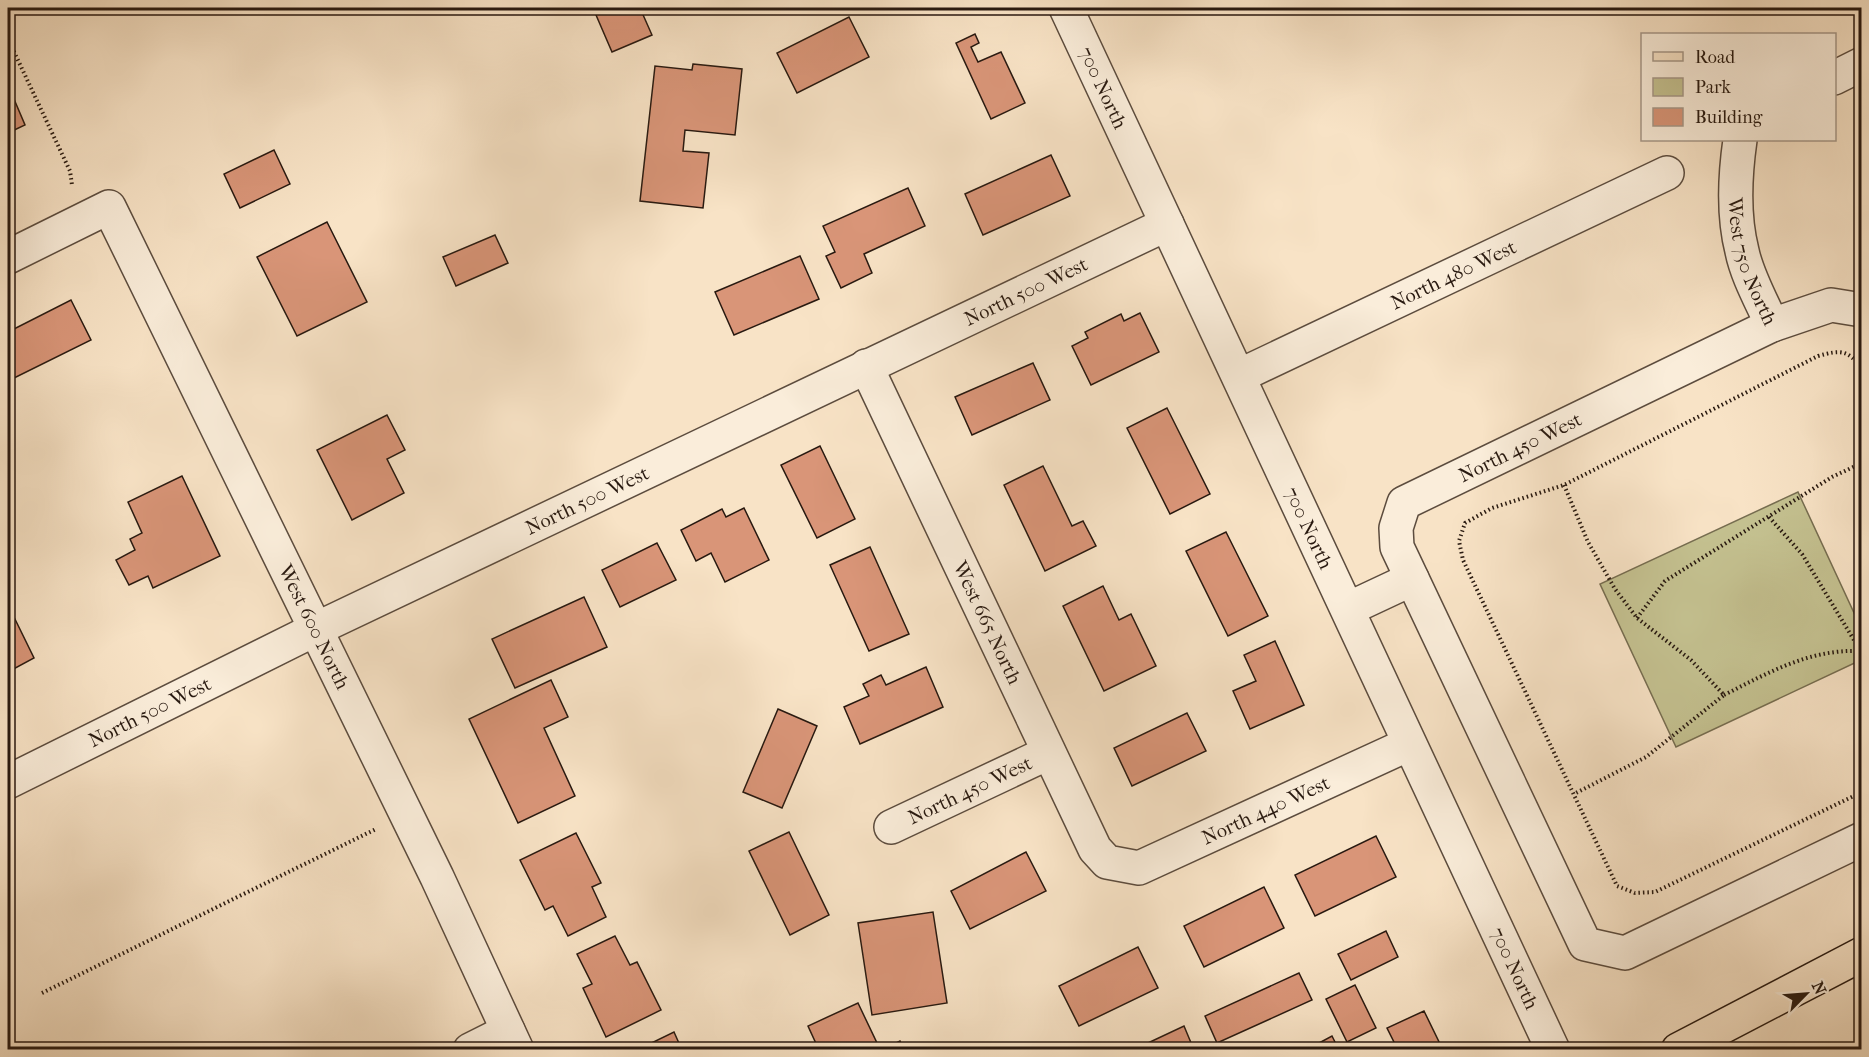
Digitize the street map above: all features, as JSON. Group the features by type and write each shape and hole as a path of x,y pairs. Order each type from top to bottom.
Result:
{"main road":[{"path":"1678,1050 1862,954"}],"street":[{"name":"700 North","path":"1066,8 1553,1050"},
{"name":"West 750 North","path":"1740,141 1737,163 1737,225 1742,253 1772,325 1831,305 1862,310"},
{"name":"North 480 West","path":"1239,376 1667,173"},
{"name":"West 600 North","path":"8,256 109,207 436,877 513,1040"},
{"name":"North 500 West","path":"8,782 314,630 1167,224"},
{"name":"North 450 West","path":"1412,579 1397,547 1396,528 1404,503 1772,325"},
{"name":"West 665 North","path":"866,366 1095,849 1107,862 1122,867"},
{"path":"1348,609 1412,579 1586,944 1625,953 1862,839"},
{"name":"North 440 West","path":"1122,867 1139,868 1409,744"},
{"name":"North 450 West","path":"891,827 1048,753"},
{"path":"470,1050 513,1040"}],"path":[{"path":"8,39 70,171 72,185"},
{"path":"1862,369 1853,357 1837,351 1818,356 1564,485 1492,508 1466,523 1459,541 1463,560 1617,886 1635,893 1655,892 1862,792"},
{"path":"1638,618 1665,581 1832,477 1862,463"},
{"path":"1564,485 1588,542 1615,589 1638,618 1691,660 1724,695"},
{"path":"1769,517 1802,554 1861,651"},
{"path":"1574,794 1646,757 1724,695 1791,661 1833,651 1861,651"},
{"path":"42,993 376,829"}],"green space":[{"path":"1798,492 1861,628 1861,660 1676,747 1600,584"}],"building":[{"path":"593,8 640,8 652,35 612,52"},
{"path":"849,17 869,57 797,93 777,53"},
{"path":"975,34 979,43 971,47 978,62 1001,52 1025,103 991,119 956,43"},
{"path":"693,64 742,69 735,135 685,130 683,151 709,153 703,208 640,201 655,66 692,70"},
{"path":"8,85 25,125 8,133"},
{"path":"274,150 290,184 240,208 224,174"},
{"path":"1051,155 1070,196 983,235 965,194"},
{"path":"908,188 925,226 864,254 872,273 841,288 826,256 835,252 823,226"},
{"path":"327,222 367,302 297,336 257,257"},
{"path":"495,235 508,263 456,286 443,257"},
{"path":"800,256 819,299 734,335 715,292"},
{"path":"71,300 91,340 8,381 8,332"},
{"path":"1140,313 1159,352 1091,385 1072,346 1088,338 1085,332 1121,314 1124,321"},
{"path":"1033,363 1050,400 972,435 955,397"},
{"path":"1167,408 1210,494 1170,514 1127,428"},
{"path":"387,415 405,450 387,459 404,493 352,520 317,450"},
{"path":"820,446 855,519 817,538 781,465"},
{"path":"1043,466 1072,526 1083,521 1096,546 1045,571 1004,485"},
{"path":"182,476 220,556 153,588 148,576 129,585 116,560 135,550 130,539 142,533 128,502"},
{"path":"744,508 769,560 725,582 711,553 696,561 681,530 722,509 726,517"},
{"path":"1226,532 1268,616 1228,636 1186,551"},
{"path":"657,543 676,580 620,607 602,570"},
{"path":"870,547 909,634 869,651 830,565"},
{"path":"1103,586 1119,620 1131,614 1156,666 1104,691 1063,606"},
{"path":"584,597 607,647 515,688 492,639"},
{"path":"12,613 34,658 8,672 8,616"},
{"path":"1275,641 1304,705 1250,729 1233,691 1256,681 1244,655"},
{"path":"926,667 943,707 860,744 844,707 869,696 863,684 881,675 886,685"},
{"path":"551,680 568,717 544,728 575,796 518,823 469,719"},
{"path":"778,709 817,726 782,808 743,792"},
{"path":"1187,713 1206,751 1132,786 1114,748"},
{"path":"789,832 829,915 790,935 749,851"},
{"path":"576,833 601,883 592,887 606,917 568,936 553,906 545,910 520,860"},
{"path":"1376,836 1396,877 1315,916 1295,875"},
{"path":"1026,852 1046,891 970,929 951,891"},
{"path":"1264,887 1284,928 1204,967 1184,926"},
{"path":"933,912 947,1003 872,1015 858,923"},
{"path":"1386,931 1398,957 1351,980 1338,954"},
{"path":"615,936 630,965 637,962 661,1010 606,1037 583,988 592,984 577,954"},
{"path":"1138,947 1158,988 1079,1026 1059,986"},
{"path":"1299,973 1312,1000 1217,1043 1205,1016"},
{"path":"1355,985 1376,1028 1347,1042 1326,999"},
{"path":"858,1003 877,1043 862,1050 819,1050 808,1026"},
{"path":"1424,1011 1443,1050 1398,1050 1387,1028"},
{"path":"1184,1026 1194,1050 1133,1050"},
{"path":"674,1032 682,1050 642,1050 641,1048"},
{"path":"1332,1036 1339,1050 1306,1050"},
{"path":"900,1041 904,1050 882,1050"}]}
